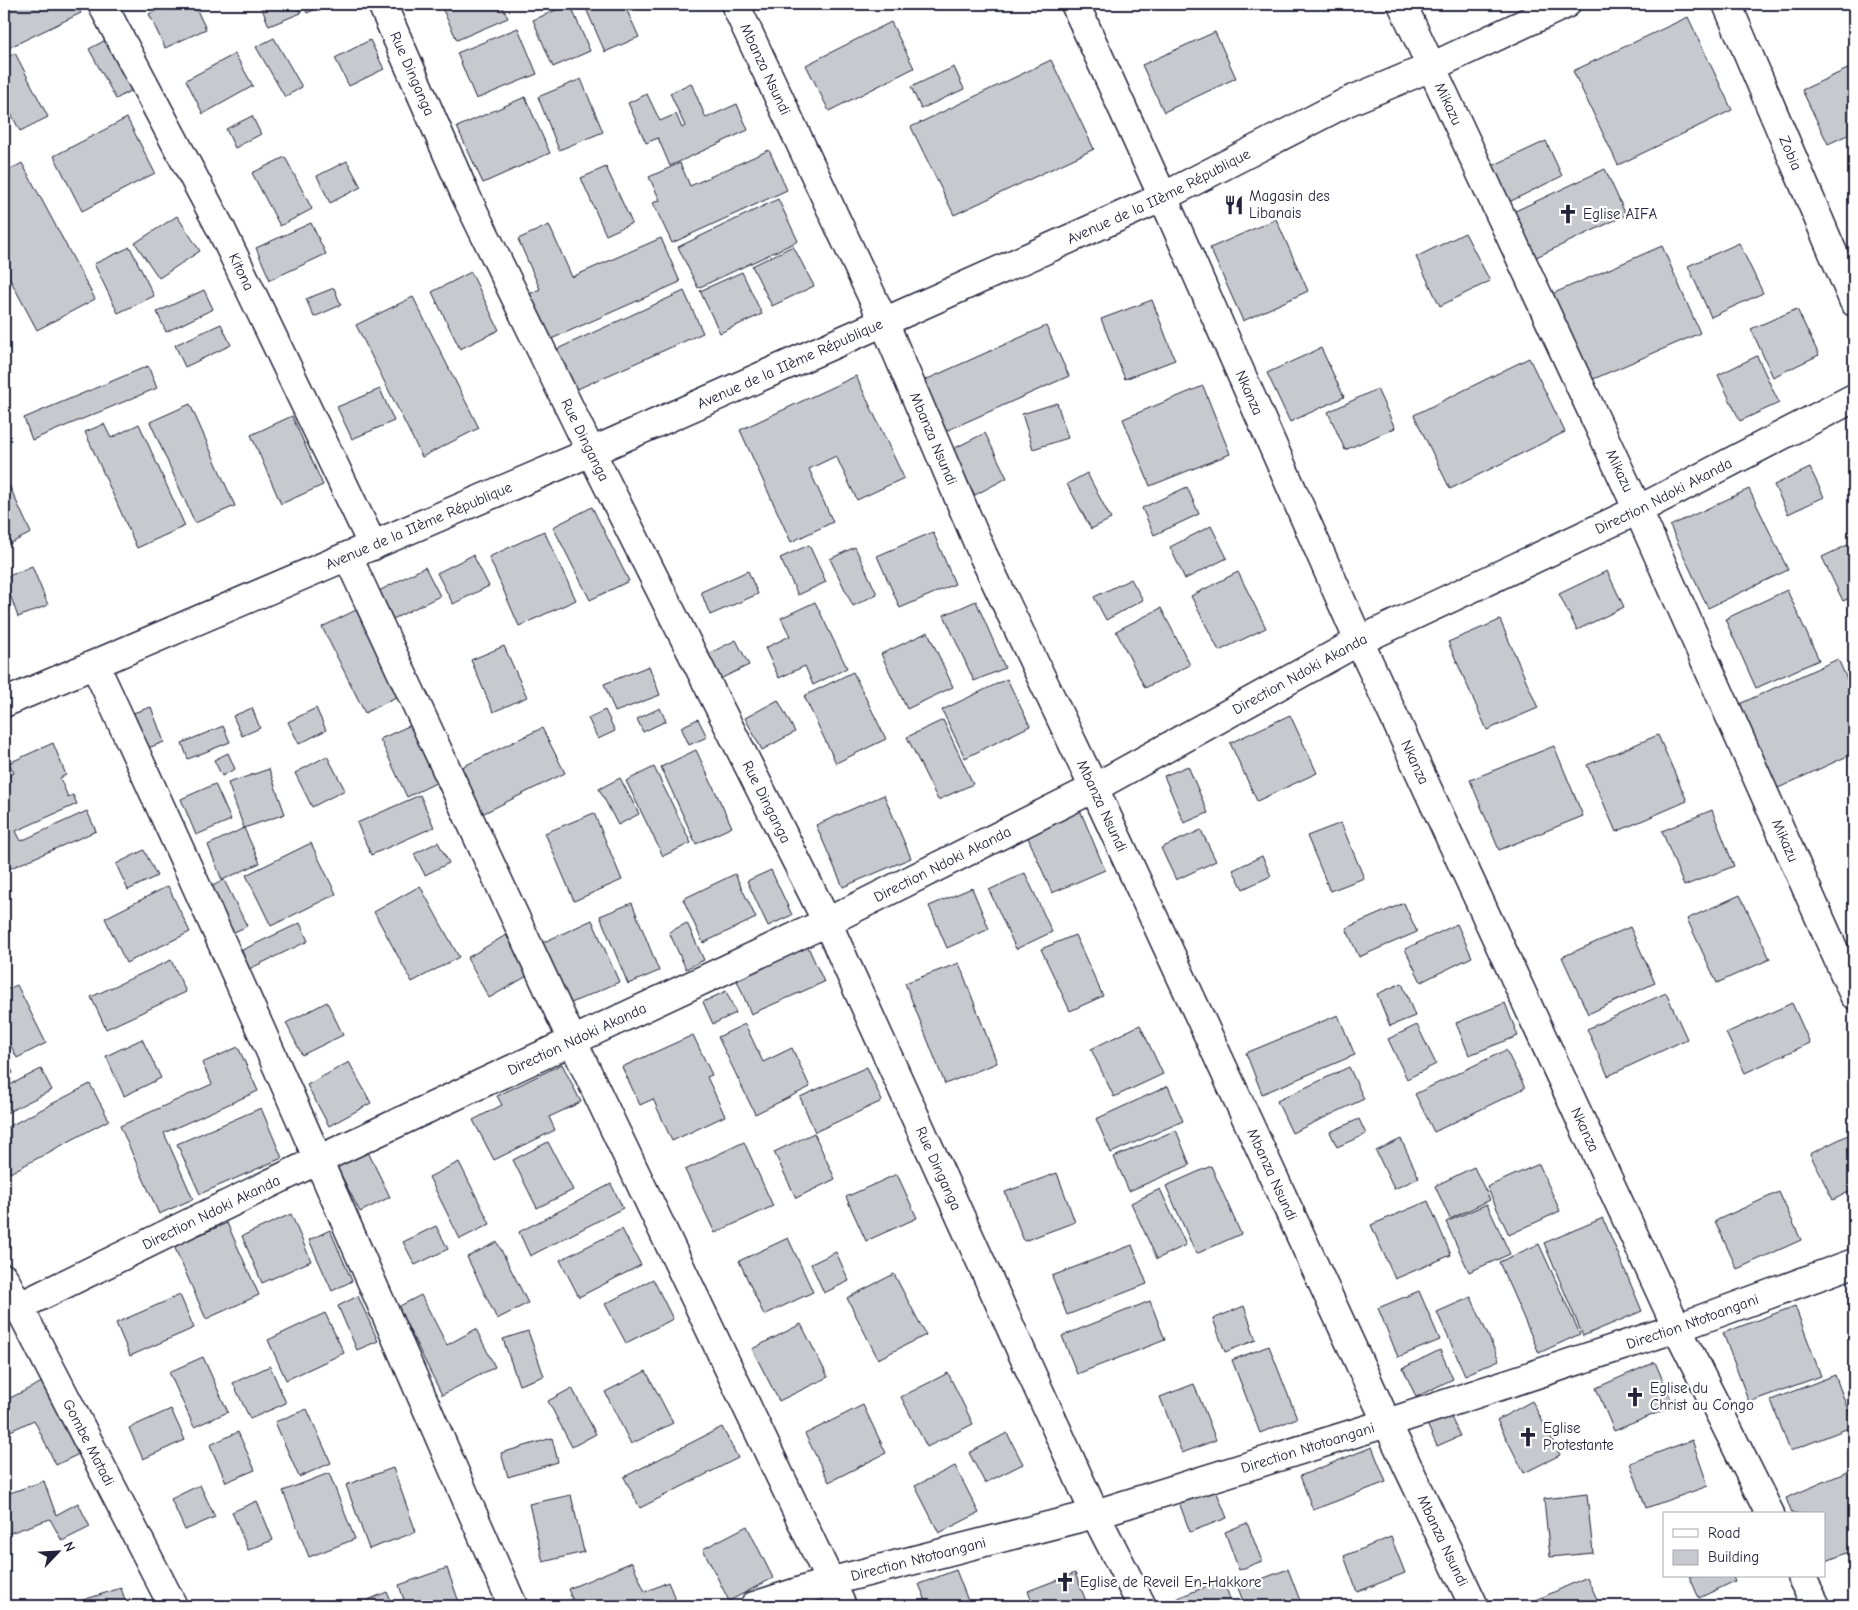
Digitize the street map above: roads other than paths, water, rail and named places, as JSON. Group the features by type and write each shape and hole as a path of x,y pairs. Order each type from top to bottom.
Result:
{"street":[{"name":"Kitona","path":"102,4 221,229 373,546"},
{"name":"Rue Dinganga","path":"382,4 466,194 591,452 827,922 1095,1514 1142,1606"},
{"name":"Mbanza Nsundi","path":"734,4 884,322 983,555 1094,788 1387,1423 1474,1606"},
{"name":"Nkanza","path":"1075,4 1163,197 1359,641 1677,1328 1769,1512"},
{"name":"Mikazu","path":"1402,4 1638,510 1854,995"},
{"name":"Avenue de la IIème République","path":"4,703 591,452 884,322 1163,197 1347,102 1431,67 1566,4"},
{"name":"Zobia","path":"1727,4 1854,302"},
{"name":"Direction Ndoki Akanda","path":"18,1307 318,1160 827,922 1094,788 1359,641 1638,510 1854,398"},
{"path":"348,557 572,1040 832,1581 842,1606"},
{"path":"95,665 168,823 318,1160 513,1606"},
{"name":"Direction Ntotoangani","path":"754,1606 832,1581 1095,1514 1387,1423 1677,1328 1854,1263"},
{"name":"Gombe Matadi","path":"4,1278 173,1606"},
{"path":"1802,1578 1816,1606"}],"place":[{"name":"Magasin des Libanais","path":"1234,205"},
{"name":"Eglise AIFA","path":"1568,214"},
{"name":"Eglise du Christ au Congo","path":"1635,1397"},
{"name":"Eglise Protestante","path":"1528,1437"},
{"name":"Eglise de Reveil En-Hakkore","path":"1065,1582"}]}
